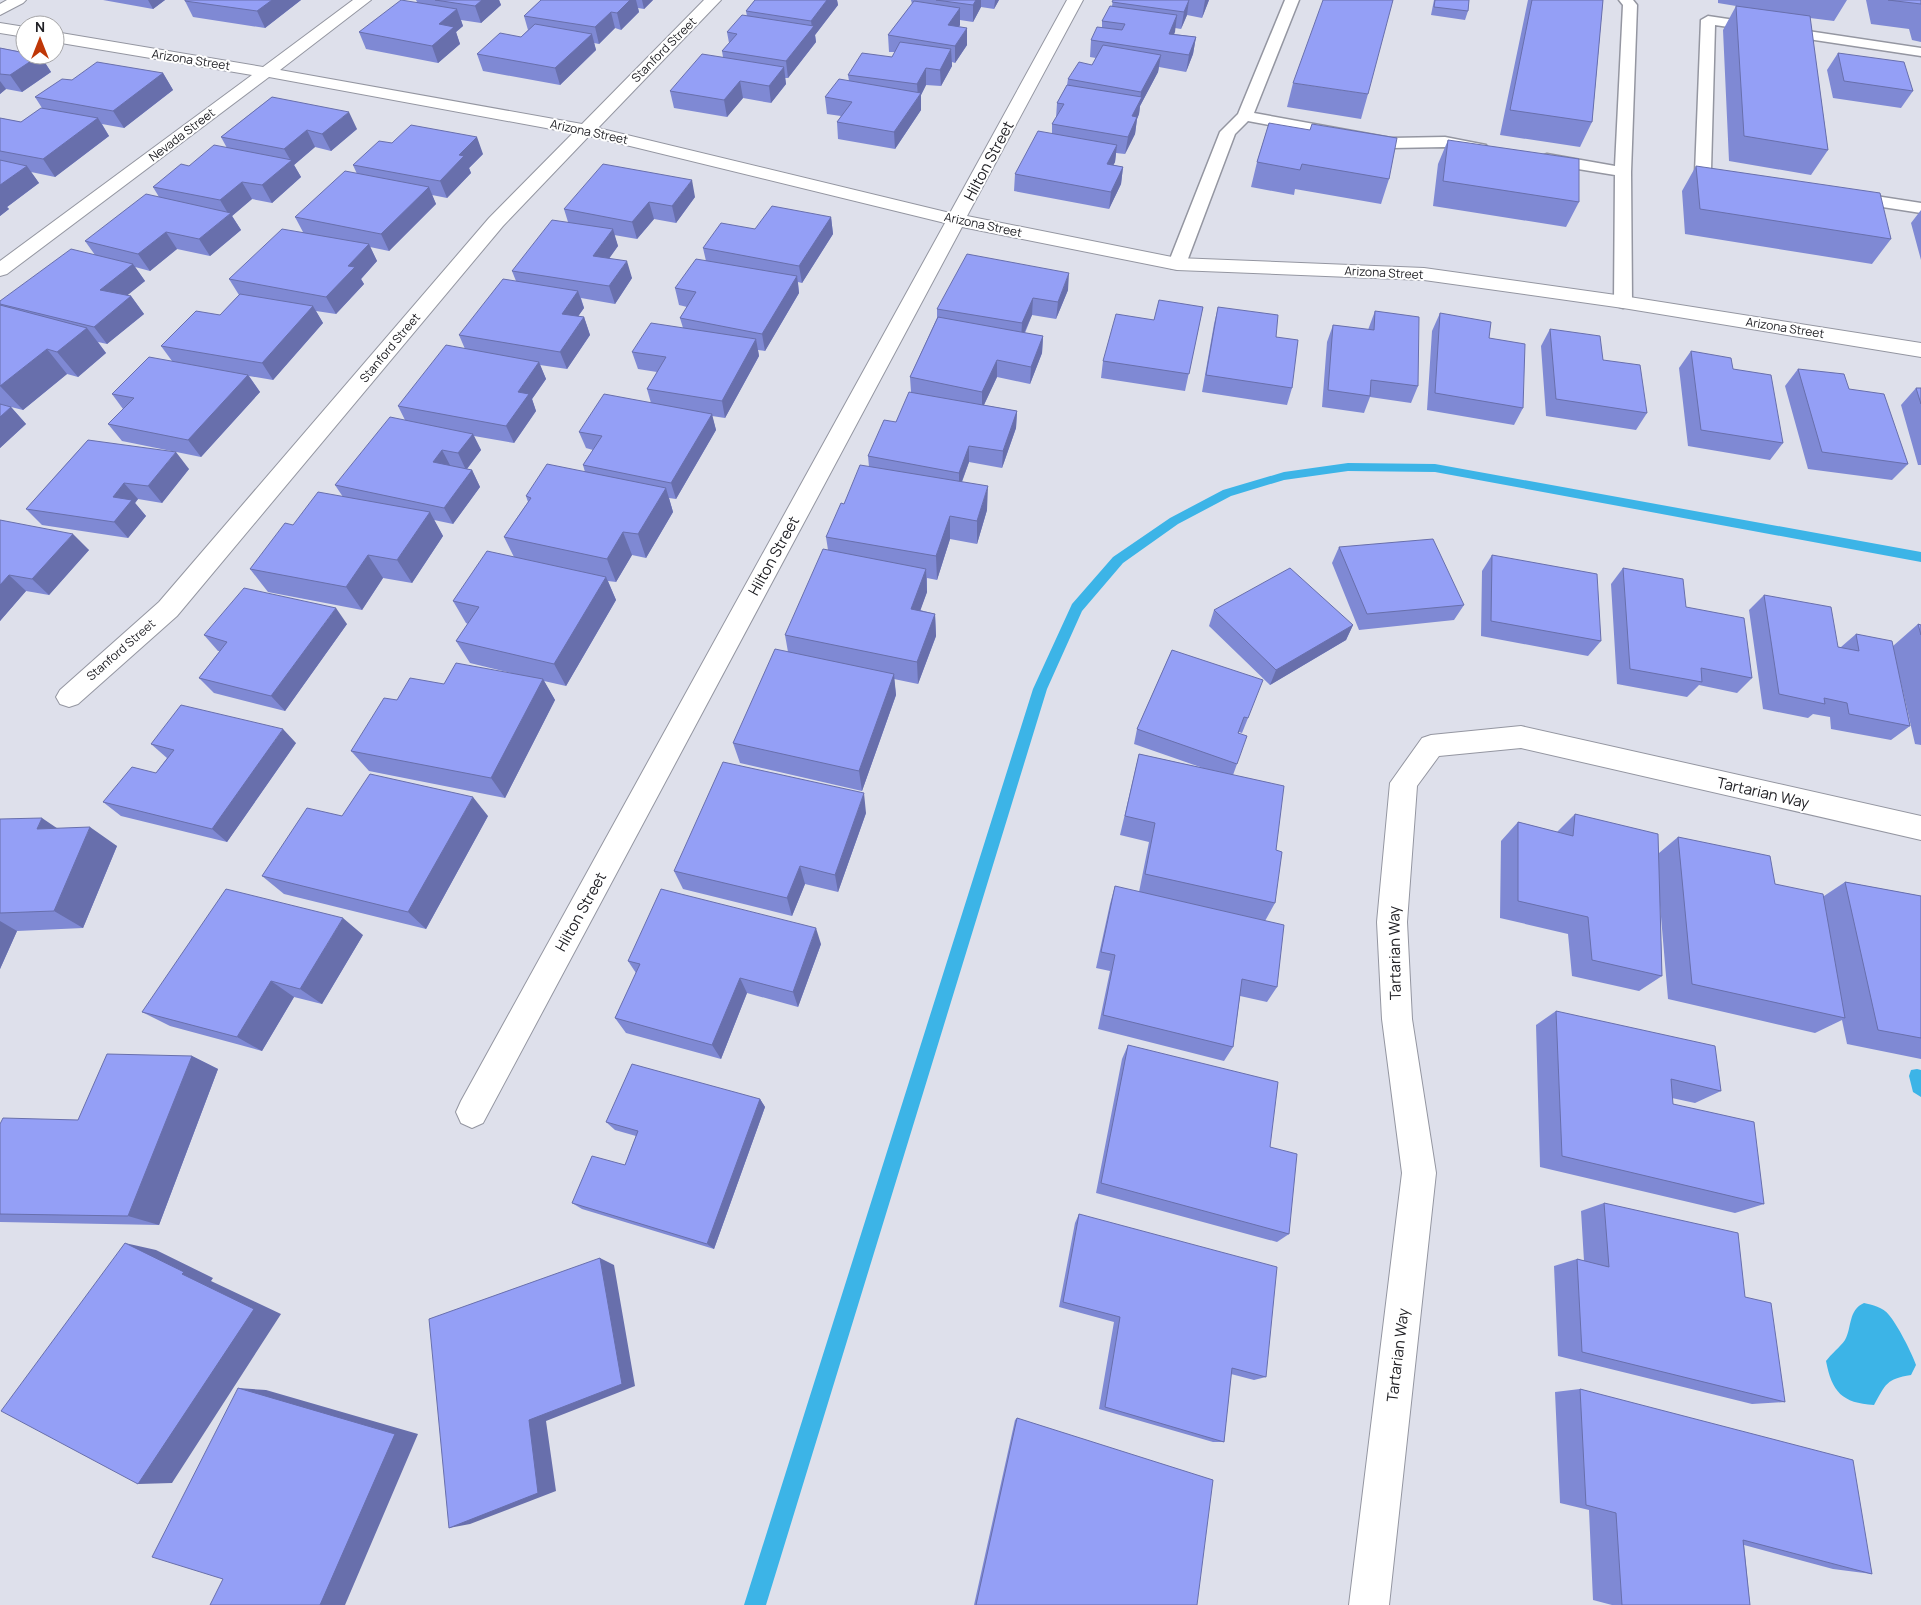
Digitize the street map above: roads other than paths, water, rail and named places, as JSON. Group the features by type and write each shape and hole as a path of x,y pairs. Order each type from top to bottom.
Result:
{"street":[{"path":"0,10 18,0"},
{"name":"Nevada Street","path":"0,270 363,0"},
{"name":"Stanford Street","path":"69,696 168,609 496,222 713,0"},
{"name":"Hilton Street","path":"472,1112 1075,0"},
{"path":"0,28 15,30"},
{"name":"Arizona Street","path":"65,39 266,72 585,130 957,220 1177,264 1424,274 1623,302 1921,350"},
{"name":"Tartarian Way","path":"1369,1605 1419,1173 1397,1019 1392,922 1404,783 1431,746 1521,738 1921,828"}],"lane":[{"path":"1177,264 1228,132 1245,116 1292,0"},
{"path":"1623,302 1623,172 1630,5 1626,0"},
{"path":"1741,180 1703,173 1708,20 1921,52"},
{"path":"1245,116 1391,143 1445,142 1492,150"},
{"path":"1529,156 1623,172"},
{"path":"1836,195 1921,208"}],"water":[{"path":"1911,1070 1921,1070 1921,1097 1913,1092 1909,1076"},
{"path":"1864,1303 1881,1308 1887,1312 1904,1339 1916,1365 1911,1375 1891,1381 1881,1392 1874,1405 1854,1402 1840,1394 1835,1388 1828,1372 1826,1361 1845,1340 1855,1310"}],"waterway":[{"path":"755,1605 1040,689 1077,608 1118,560 1174,521 1227,493 1284,476 1348,467 1435,468 1921,557"}]}
